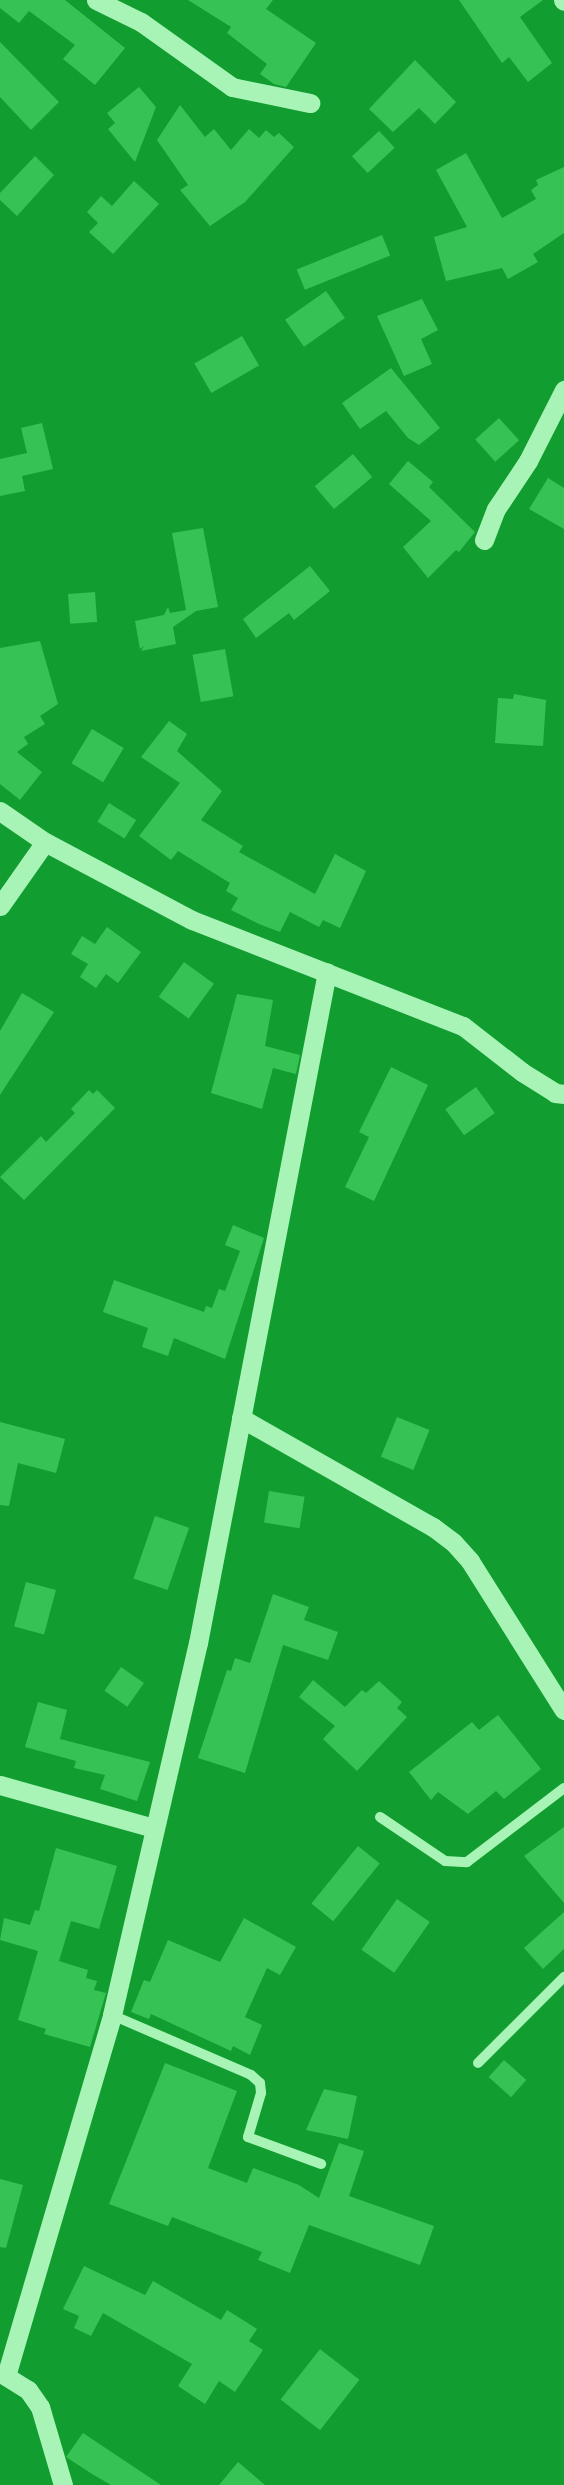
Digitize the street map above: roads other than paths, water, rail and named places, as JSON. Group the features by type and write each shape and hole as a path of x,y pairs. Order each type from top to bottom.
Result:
{"street":[{"path":"96,0 141,22 232,87 310,103"},
{"path":"484,540 496,509 528,460 564,390"},
{"path":"0,811 45,842 192,920 463,1026 522,1072 564,1094"},
{"path":"0,906 45,842"},
{"path":"63,2485 40,2408 28,2390 3,2375 112,2015 198,1642 327,972"},
{"path":"241,1418 433,1527 454,1543 470,1562 564,1710"},
{"path":"0,1785 154,1828"}],"lane":[{"path":"380,1817 445,1861 467,1862 564,1788"},
{"path":"478,2063 564,1977"},
{"path":"112,2015 251,2075 260,2083 261,2093 248,2137 321,2164"}]}
